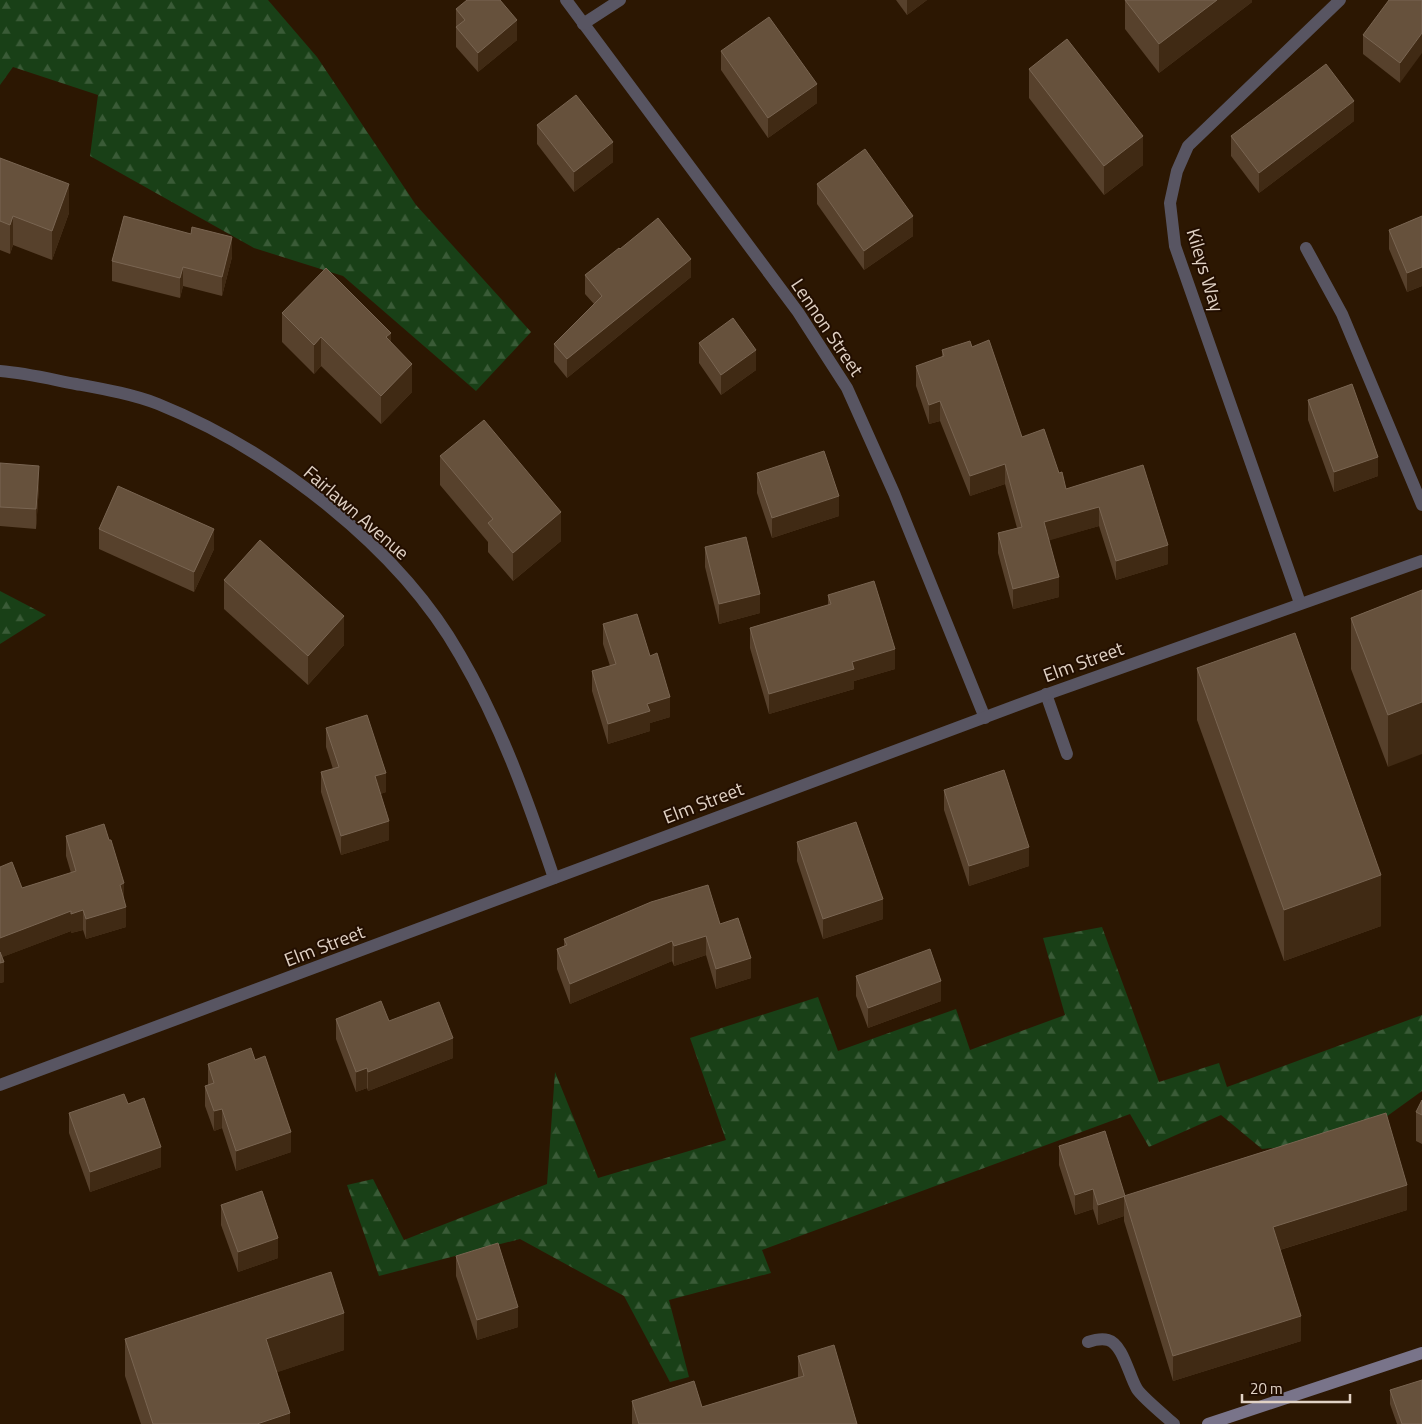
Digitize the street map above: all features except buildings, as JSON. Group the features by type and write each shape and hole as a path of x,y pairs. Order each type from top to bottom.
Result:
{"main road":[{"path":"1208,1424 1422,1353"}],"street":[{"name":"Lennon Street","path":"566,0 798,312 847,388 894,493 986,718"},
{"path":"583,24 620,0"},
{"name":"Kileys Way","path":"1300,603 1175,246 1170,202 1177,171 1188,146 1340,0"},
{"path":"1306,248 1342,314 1422,505"},
{"name":"Fairlawn Avenue","path":"0,371 19,372 112,391 165,408 216,431 273,466 327,505 366,539 403,576 436,616 460,654 501,736 554,878"},
{"name":"Elm Street","path":"0,1085 1046,694 1422,561"},
{"path":"1046,694 1067,754"},
{"path":"1088,1342 1107,1339 1114,1343 1138,1391 1174,1424"}],"green space":[{"path":"0,0 268,0 317,57 416,205 531,332 476,391 343,276 254,248 90,156 98,95 13,67 0,85"},
{"path":"0,591 46,615 0,644"},
{"path":"1102,927 1159,1082 1219,1063 1227,1087 1422,1015 1422,1091 1354,1140 1262,1149 1221,1115 1149,1147 1130,1114 762,1250 771,1273 669,1300 689,1377 670,1382 624,1296 520,1239 379,1276 347,1185 373,1179 404,1240 547,1184 555,1072 598,1178 726,1140 690,1038 818,997 838,1051 956,1009 970,1050 1065,1015 1043,938"}]}
